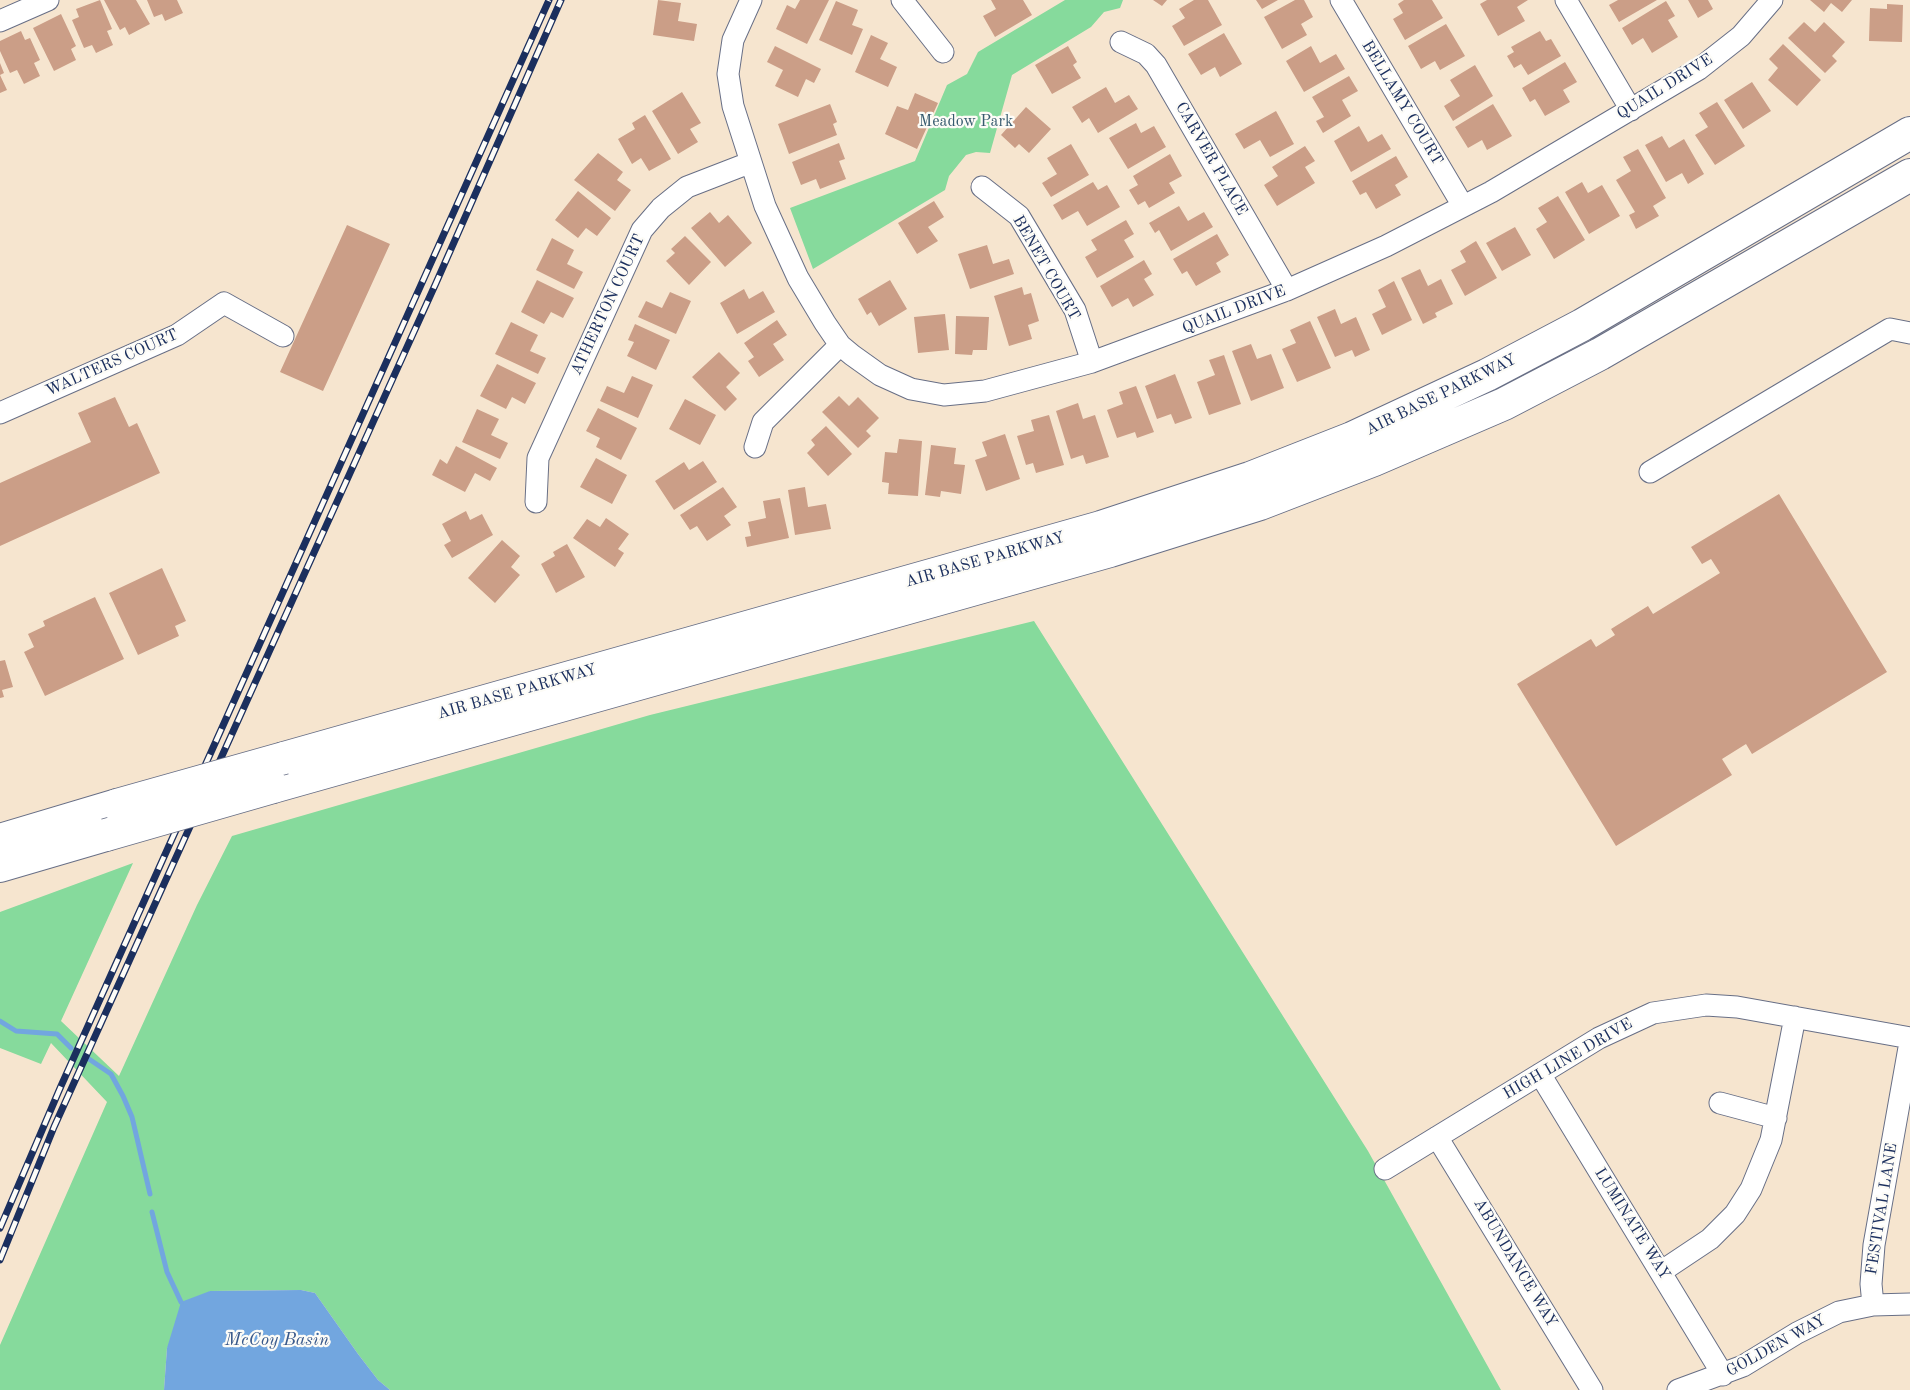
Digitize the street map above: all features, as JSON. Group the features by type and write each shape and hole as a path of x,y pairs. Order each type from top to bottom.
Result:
{"main road":[{"name":"AIR BASE PARKWAY","path":"0,866 106,835 278,773 1101,527 1250,478 1352,438 1487,375 1582,325 1910,133"},
{"name":"AIR BASE PARKWAY","path":"0,840 117,806 278,773 1110,551 1260,504 1374,460 1504,404 1600,354 1910,175"}],"street":[{"path":"0,21 48,0"},
{"name":"QUAIL DRIVE","path":"751,0 733,40 728,74 733,106 749,163 765,206 798,278 840,345 880,375 911,389 944,395 985,391 1092,362 1287,290 1386,246 1463,206 1699,69 1741,36 1772,0"},
{"path":"902,0 943,52"},
{"name":"BELLAMY COURT","path":"1341,0 1463,206"},
{"path":"1566,0 1631,110"},
{"name":"CARVER PLACE","path":"1121,42 1146,54 1156,65 1287,290"},
{"name":"ATHERTON COURT","path":"536,502 538,458 642,230 661,208 687,187 749,163"},
{"name":"BENET COURT","path":"982,187 1019,216 1074,310 1092,362"},
{"name":"WALTERS COURT","path":"0,413 177,335 224,303 283,336"},
{"path":"1650,472 1890,329 1910,333"},
{"path":"755,447 763,422 840,345"},
{"name":"HIGH LINE DRIVE","path":"1385,1169 1540,1074 1629,1022 1653,1012 1706,1005 1795,1017 1910,1040"},
{"path":"1662,1271 1693,1252 1735,1214 1764,1161 1776,1118 1795,1017"},
{"name":"FESTIVAL LANE","path":"1873,1305 1871,1284 1874,1245 1910,1040"},
{"name":"LUMINATE WAY","path":"1540,1074 1662,1271 1723,1375"},
{"path":"1720,1102 1776,1118"},
{"name":"ABUNDANCE WAY","path":"1437,1137 1592,1390"},
{"name":"GOLDEN WAY","path":"1678,1390 1723,1375 1818,1321 1839,1312 1873,1305 1910,1304"}],"green space":[{"name":"Meadow Park","path":"1065,0 1123,0 1120,8 1104,12 1091,27 1012,75 990,153 976,152 966,155 949,176 945,190 813,269 790,208 915,161 947,85 967,74 978,52"},
{"path":"1034,621 1368,1151 1501,1390 390,1390 378,1380 315,1293 301,1290 210,1291 167,1348 164,1390 0,1390 0,1345 107,1102 51,1043 41,1064 0,1048 0,912 133,863 61,1021 119,1076 197,905 232,836 650,715"}],"water":[{"name":"McCoy Basin","path":"301,1290 315,1293 378,1380 390,1390 164,1390 167,1348 181,1302 210,1291"}],"building":[{"path":"100,0 112,29 107,31 113,45 96,53 92,45 84,48 72,20 79,17 76,9"},
{"path":"104,0 136,0 150,24 129,35 125,27 120,30"},
{"path":"147,0 177,0 183,13 165,21 162,14 154,17"},
{"path":"658,0 681,3 678,21 697,24 694,41 653,35"},
{"path":"800,0 829,0 807,44 776,29 787,5 795,9"},
{"path":"991,0 1023,0 1032,15 995,37 983,16 996,9"},
{"path":"1153,0 1167,0 1162,6"},
{"path":"1194,0 1208,0 1222,25 1184,46 1172,26 1185,18 1179,9"},
{"path":"1256,0 1278,0 1262,9"},
{"path":"1295,0 1304,0 1313,17 1301,24 1307,35 1282,49 1264,17"},
{"path":"1404,0 1432,0 1443,18 1405,40 1393,19 1403,13 1398,4"},
{"path":"1487,0 1528,0 1517,7 1525,21 1498,36 1480,4"},
{"path":"1618,0 1657,0 1619,22 1609,5"},
{"path":"1688,0 1708,0 1713,9 1698,18"},
{"path":"1810,0 1852,0 1842,12 1831,3 1824,12"},
{"path":"836,1 858,10 852,25 863,29 852,55 819,40"},
{"path":"1666,1 1675,16 1668,20 1678,37 1652,53 1643,38 1632,45 1622,28"},
{"path":"1887,4 1903,5 1902,42 1869,41 1870,8 1887,9"},
{"path":"61,14 76,46 71,49 76,60 54,71 33,28"},
{"path":"1804,22 1815,32 1824,22 1845,42 1832,56 1837,61 1825,73 1788,38"},
{"path":"1446,24 1465,56 1440,70 1435,61 1421,69 1408,46"},
{"path":"21,31 25,40 30,38 40,60 34,63 40,76 24,84 17,70 10,73 0,51 0,41"},
{"path":"1540,31 1546,41 1551,39 1561,56 1528,75 1521,64 1514,68 1507,56 1514,52 1511,47"},
{"path":"1224,33 1242,64 1220,77 1215,67 1201,75 1188,54"},
{"path":"871,35 888,43 880,59 897,67 888,87 855,72"},
{"path":"1783,44 1821,80 1797,106 1768,80 1778,68 1769,59"},
{"path":"775,46 821,69 814,83 806,79 798,97 775,86 783,70 767,62"},
{"path":"1068,46 1077,62 1073,65 1081,78 1052,94 1035,65"},
{"path":"1311,46 1320,63 1336,54 1345,69 1304,92 1286,61"},
{"path":"1565,62 1577,82 1563,90 1570,102 1545,116 1535,99 1530,102 1522,88"},
{"path":"0,63 4,73 0,75"},
{"path":"1475,65 1493,96 1453,121 1444,106 1460,96 1450,80"},
{"path":"0,75 7,90 0,93"},
{"path":"1349,76 1358,91 1342,100 1351,116 1323,133 1316,121 1324,117 1312,97"},
{"path":"1752,82 1771,111 1743,129 1724,100"},
{"path":"1106,87 1115,103 1129,95 1138,109 1098,133 1089,118 1082,123 1072,107"},
{"path":"682,92 701,123 690,129 698,142 678,154 652,111"},
{"path":"915,93 938,103 917,149 885,134 897,106 908,110"},
{"path":"1717,102 1745,146 1715,165 1695,135 1708,127 1699,113"},
{"path":"830,104 837,122 833,124 837,135 789,154 778,124"},
{"path":"1493,104 1512,136 1487,150 1482,140 1468,148 1455,127"},
{"path":"1026,107 1051,129 1029,153 1019,144 1015,148 1001,135"},
{"path":"1276,111 1294,144 1270,157 1260,140 1244,149 1235,134"},
{"path":"645,115 671,159 649,171 641,158 632,164 618,139 635,129 632,123"},
{"path":"1136,123 1141,133 1154,126 1166,147 1128,169 1109,138"},
{"path":"1359,126 1368,142 1382,134 1391,149 1351,172 1334,141"},
{"path":"1662,136 1669,148 1684,139 1704,174 1688,184 1682,173 1666,182 1645,145"},
{"path":"839,143 845,159 839,161 846,179 820,189 816,179 801,185 792,162"},
{"path":"1071,144 1089,175 1051,197 1042,183 1057,174 1047,158"},
{"path":"1305,146 1315,161 1305,167 1315,183 1277,206 1264,185 1278,176 1272,167"},
{"path":"1638,149 1666,198 1653,206 1659,216 1636,229 1629,215 1635,212 1616,180 1631,171 1623,157"},
{"path":"598,153 623,172 617,180 631,190 615,211 574,180"},
{"path":"1170,154 1182,176 1169,183 1175,193 1149,208 1145,201 1138,205 1129,190 1138,185 1133,176"},
{"path":"1396,156 1408,177 1395,185 1401,195 1376,209 1366,192 1360,195 1352,181"},
{"path":"1093,182 1098,190 1107,185 1120,207 1087,226 1078,211 1062,220 1053,205"},
{"path":"1582,182 1588,193 1602,185 1620,216 1589,234 1565,192"},
{"path":"578,191 611,218 597,236 586,228 578,238 555,220"},
{"path":"1558,196 1585,240 1554,259 1536,229 1547,222 1538,208"},
{"path":"934,201 944,217 928,227 938,241 917,254 898,223"},
{"path":"1179,206 1188,221 1204,212 1213,227 1171,251 1159,230 1155,233 1149,223"},
{"path":"710,212 719,223 728,215 752,243 725,267 691,228"},
{"path":"1126,220 1134,234 1124,240 1134,257 1097,278 1085,257 1097,250 1091,240"},
{"path":"347,225 390,244 323,391 280,372"},
{"path":"1515,227 1531,255 1502,271 1486,243"},
{"path":"1217,234 1229,255 1216,263 1221,272 1196,286 1187,271 1182,274 1173,259"},
{"path":"685,236 711,262 689,285 666,261 675,253 671,249"},
{"path":"552,238 574,250 567,264 583,272 574,289 536,270"},
{"path":"1476,241 1497,278 1465,296 1451,270 1466,262 1460,251"},
{"path":"987,245 993,264 1009,259 1014,274 970,289 958,254"},
{"path":"1144,260 1152,274 1144,279 1154,295 1133,307 1128,298 1112,307 1100,286"},
{"path":"1420,269 1428,286 1441,279 1453,304 1435,313 1437,317 1423,324 1401,278"},
{"path":"537,280 574,298 563,318 551,312 544,324 521,312"},
{"path":"890,280 907,309 879,326 871,312 867,315 858,299"},
{"path":"1394,281 1412,320 1382,335 1372,314 1386,307 1378,290"},
{"path":"1022,287 1024,295 1031,293 1039,321 1028,325 1032,339 1009,346 994,296"},
{"path":"744,289 749,299 763,291 775,312 737,334 720,303"},
{"path":"670,292 691,301 676,334 638,317 646,301 662,308"},
{"path":"1335,309 1341,324 1356,317 1370,350 1355,357 1352,350 1335,357 1317,317"},
{"path":"945,314 949,350 918,353 914,317"},
{"path":"956,316 989,317 987,350 973,350 972,355 955,354"},
{"path":"777,320 787,335 773,344 784,360 759,377 748,361 754,357 744,343"},
{"path":"1310,321 1331,368 1297,382 1282,349 1296,343 1290,330"},
{"path":"511,322 538,335 530,351 546,358 538,374 495,354"},
{"path":"635,324 670,340 656,370 627,356 634,342 628,340"},
{"path":"1251,344 1257,359 1271,354 1284,388 1251,401 1232,351"},
{"path":"719,352 740,373 726,387 737,399 725,411 692,377"},
{"path":"1224,355 1241,404 1209,415 1197,382 1215,375 1209,360"},
{"path":"497,364 536,383 525,404 512,397 506,409 480,396"},
{"path":"1175,374 1192,418 1175,424 1171,414 1157,419 1145,386"},
{"path":"632,376 653,385 638,418 600,401 607,386 624,393"},
{"path":"1136,386 1154,432 1137,438 1135,432 1117,438 1107,410 1123,404 1119,392"},
{"path":"839,396 849,406 858,397 879,418 866,431 871,436 858,448 822,412"},
{"path":"115,397 129,427 137,423 160,473 0,546 0,483 91,442 78,413"},
{"path":"685,399 716,415 700,445 669,429"},
{"path":"1078,403 1083,419 1095,415 1109,457 1086,464 1083,455 1071,459 1056,411"},
{"path":"598,408 637,428 621,460 596,447 600,438 586,431"},
{"path":"477,409 499,419 491,435 508,443 500,459 462,442"},
{"path":"1049,415 1064,465 1036,473 1033,463 1026,465 1017,436 1034,431 1031,420"},
{"path":"826,426 852,454 828,476 807,453 815,445 811,440"},
{"path":"1005,434 1020,479 986,491 975,460 987,456 982,442"},
{"path":"899,439 922,441 918,496 888,494 889,483 882,482 885,452 897,453"},
{"path":"931,445 956,448 954,464 965,465 961,494 941,491 940,497 925,495"},
{"path":"456,446 497,468 490,481 475,473 465,492 432,475 440,459 447,464"},
{"path":"596,458 627,475 612,504 580,487"},
{"path":"703,461 717,482 674,510 655,481 684,462 689,470"},
{"path":"723,487 737,507 724,516 731,525 707,541 697,526 690,530 680,515"},
{"path":"805,487 808,507 826,504 831,529 795,535 788,490"},
{"path":"1779,494 1887,672 1752,754 1746,744 1722,759 1732,775 1616,846 1517,684 1591,639 1596,647 1615,635 1611,629 1648,606 1653,614 1720,573 1711,559 1702,564 1691,547"},
{"path":"780,498 789,538 747,547 745,537 751,536 748,522 766,518 763,501"},
{"path":"466,511 470,520 482,514 493,535 452,558 444,545 451,541 442,524"},
{"path":"606,518 629,534 618,549 624,553 615,567 573,538 587,519 600,527"},
{"path":"502,540 520,556 511,567 520,575 495,603 468,578"},
{"path":"567,544 585,577 556,593 541,564 555,556 553,552"},
{"path":"162,568 186,621 175,626 179,636 138,655 109,593"},
{"path":"95,597 124,659 45,696 24,652 34,647 28,634 45,626 43,621"},
{"path":"5,660 13,687 2,690 4,697 0,698 0,661"}],"waterway":[{"path":"0,1021 16,1031 57,1034 71,1048"},
{"path":"86,1057 111,1074 123,1096 132,1117 150,1194"},
{"path":"152,1212 167,1272 181,1302"}],"railway":[{"path":"0,1228 61,1086 549,0"},
{"path":"0,1260 54,1127 436,283 561,0"}]}
